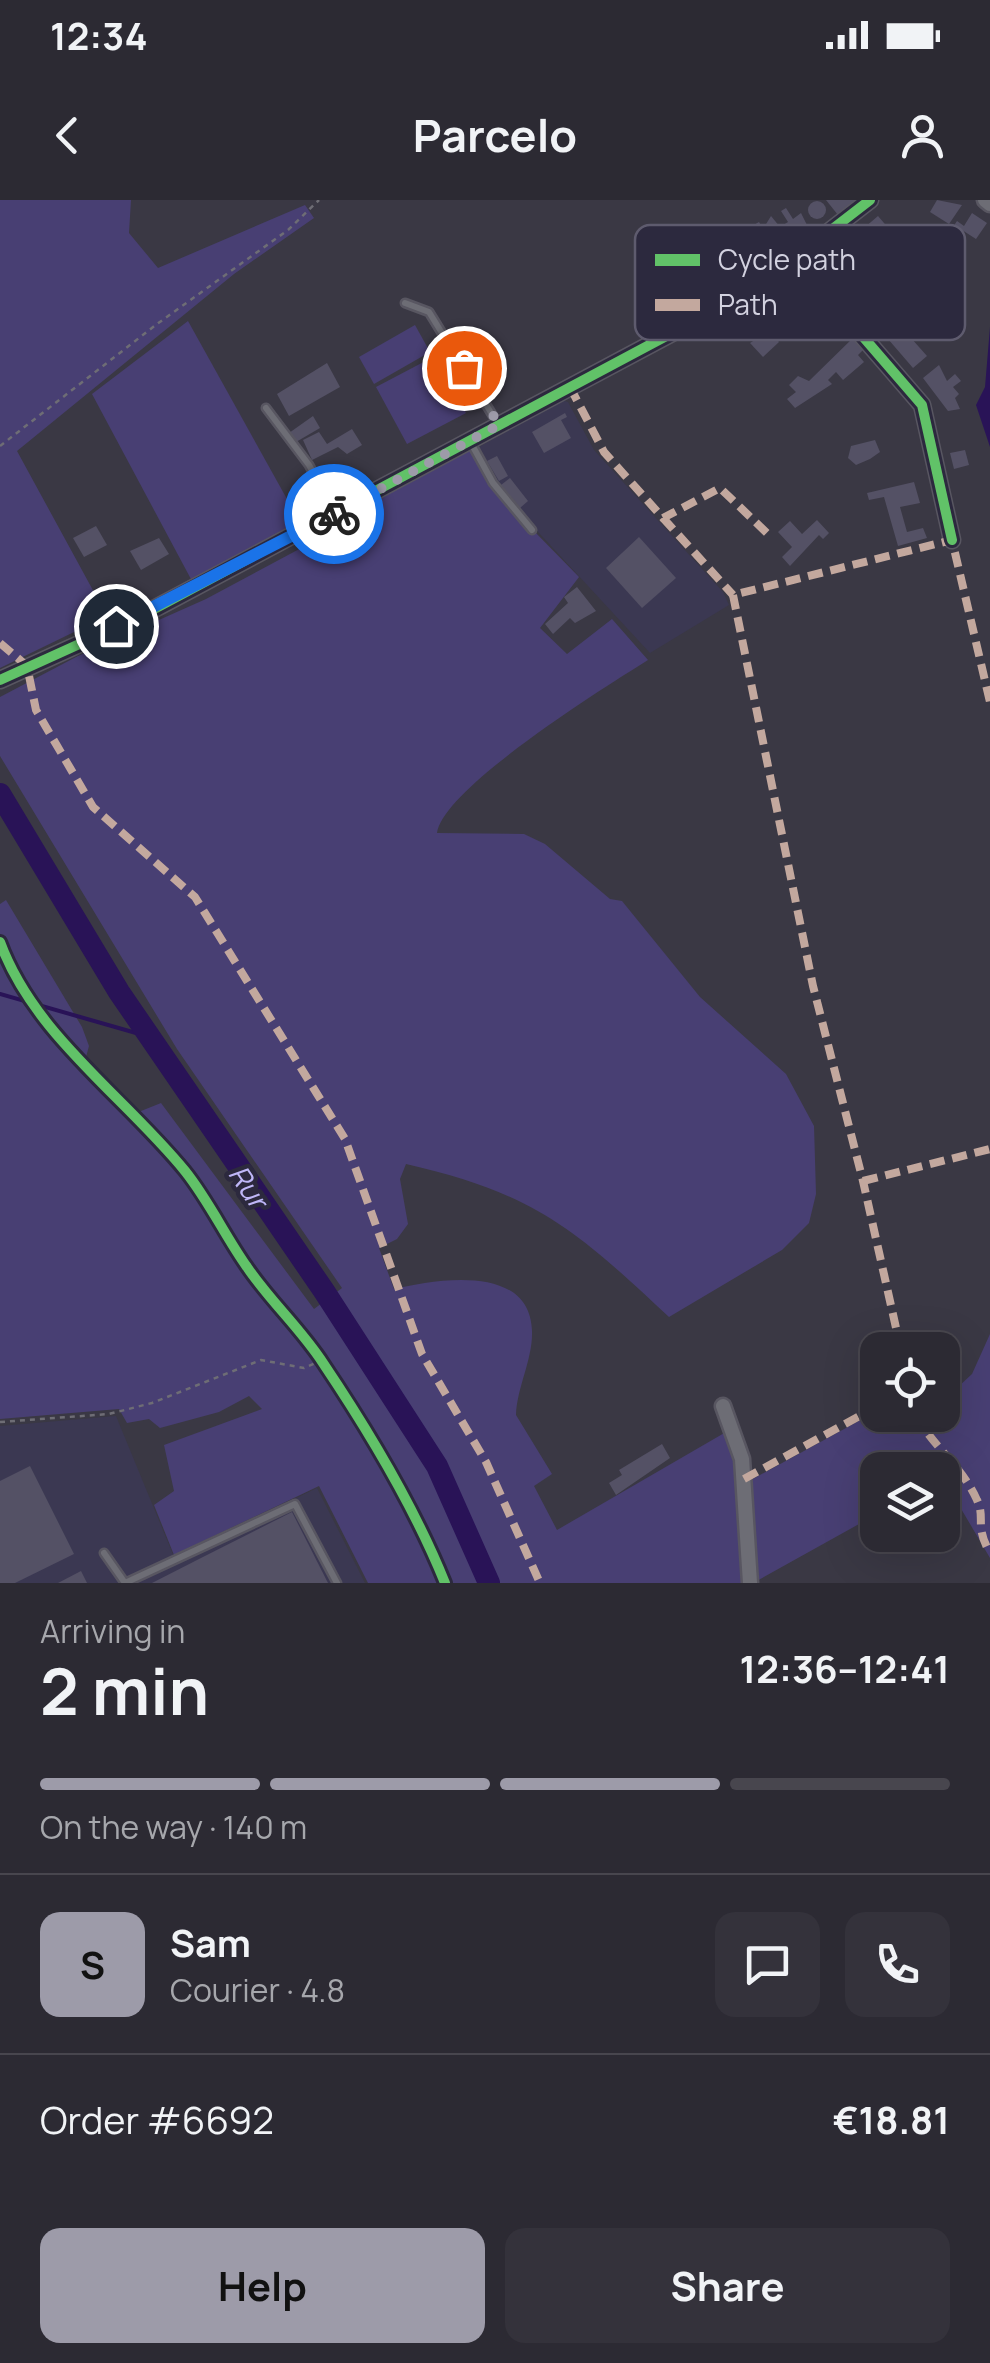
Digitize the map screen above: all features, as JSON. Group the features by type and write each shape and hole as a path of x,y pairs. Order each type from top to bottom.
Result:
{"street":[{"path":"838,225 870,200"},
{"path":"6,677 139,617 659,340"},
{"path":"866,340 922,405 952,540"},
{"path":"723,1406 742,1460 750,1583"}],"lane":[{"path":"405,303 429,312 499,425"},
{"path":"266,408 299,450 335,513"},
{"path":"470,442 492,483 532,530"},
{"path":"104,1554 125,1582 296,1504 336,1583"}],"path":[{"path":"0,446 288,230 319,200"},
{"path":"0,1422 109,1414 152,1404 261,1360 304,1368 322,1360"}],"shaded area":[{"path":"0,200 131,200 129,233 158,268 305,205 314,218 234,274 17,451 107,616 0,668"},
{"path":"188,321 302,526 192,581 92,394"},
{"path":"415,325 430,352 374,384 359,357"},
{"path":"990,327 990,447 976,405 985,387"},
{"path":"435,356 466,413 407,444 376,387"},
{"path":"561,400 568,402 594,450 723,592 729,605 650,653 503,494 477,448"},
{"path":"470,448 487,483 579,577 540,628 567,654 612,619 648,660 495,766 446,814 437,833 524,834 545,844 610,899 622,901 700,997 786,1074 814,1126 816,1194 809,1223 782,1250 669,1317 606,1260 550,1218 488,1188 406,1164 400,1179 408,1224 397,1239 379,1248 394,1289 433,1282 478,1281 499,1285 516,1294 527,1309 532,1341 516,1415 552,1474 534,1486 557,1530 726,1432 736,1449 744,1583 368,1583 319,1486 174,1555 154,1505 174,1491 164,1445 262,1409 249,1396 219,1412 160,1428 149,1419 127,1423 119,1409 0,1419 0,904 6,900 82,1027 89,1046 83,1068 131,1115 161,1103 314,1309 342,1288 177,1049 0,756 0,697 78,656 206,599 376,508 373,499"},
{"path":"990,1334 990,1558 960,1507 960,1452 860,1452 860,1523 755,1582 749,1481 860,1420 860,1432 960,1432 960,1385 972,1374"},
{"path":"116,1416 174,1557 317,1488 365,1583 0,1583 0,1426"}],"building":[{"path":"826,200 856,200 838,215"},
{"path":"937,200 962,205 949,224 930,212"},
{"path":"817,201 826,210 817,219 808,210"},
{"path":"786,208 793,219 801,213 807,225 783,225 788,222 781,211"},
{"path":"972,213 987,223 976,239 965,232"},
{"path":"878,216 886,225 867,225"},
{"path":"755,340 779,342 763,357 750,343"},
{"path":"851,340 858,340 865,348 858,355 864,362 843,380 836,372 828,380 832,384 795,408 787,399 796,392 789,385 798,376 809,381"},
{"path":"889,340 913,340 927,356 913,368"},
{"path":"327,363 340,387 289,416 277,394"},
{"path":"939,365 947,381 955,374 961,381 953,387 959,394 955,398 960,409 948,411 923,378"},
{"path":"565,413 567,417 561,420 571,438 544,453 532,432"},
{"path":"313,416 320,428 296,442 289,433"},
{"path":"352,429 362,445 347,454 338,447 312,460 303,440 319,432 327,444"},
{"path":"875,440 880,452 870,459 856,465 848,458 851,446"},
{"path":"965,450 969,465 954,469 950,453"},
{"path":"497,456 508,476 499,481 487,461"},
{"path":"510,478 528,501 520,508 501,485"},
{"path":"914,482 920,503 900,507 907,532 923,528 927,538 898,546 884,497 869,500 867,493"},
{"path":"817,520 829,533 823,539 819,535 790,566 782,557 792,547 778,532 790,521 802,534"},
{"path":"96,526 107,545 84,557 73,538"},
{"path":"639,537 676,578 642,608 606,568"},
{"path":"159,538 169,554 141,570 130,551"},
{"path":"577,587 596,611 575,623 570,618 553,634 545,624 568,603 564,597"},
{"path":"662,1444 670,1458 616,1495 609,1483 622,1475 619,1470"},
{"path":"30,1466 74,1554 15,1583 0,1583 0,1481"},
{"path":"292,1512 328,1583 152,1583 199,1559"},
{"path":"81,1571 87,1583 58,1583"}],"waterway":[{"name":"Rur","path":"0,794 119,992 324,1291 437,1466 489,1583"},
{"path":"0,994 150,1037"}],"marked path":[{"path":"570,387 604,452 663,518 720,488 768,534"},
{"path":"663,518 733,595"},
{"path":"897,1332 813,986 733,595 952,540 990,702"},
{"path":"0,643 27,666 36,710 93,807 195,897 345,1139 422,1354 486,1462 540,1583"},
{"path":"863,1181 990,1149"},
{"path":"744,1479 860,1416"},
{"path":"928,1432 971,1488 990,1553"}],"cycle path":[{"path":"838,225 870,200"},
{"path":"0,680 139,617 659,340"},
{"path":"866,340 922,405 952,540"},
{"path":"0,942 15,975 57,1036 185,1171 256,1279 314,1351 390,1470 445,1583"}],"way so far":[{"path":"334,514 499,425 464,368"}],"route":[{"path":"116,626 334,514"}]}
